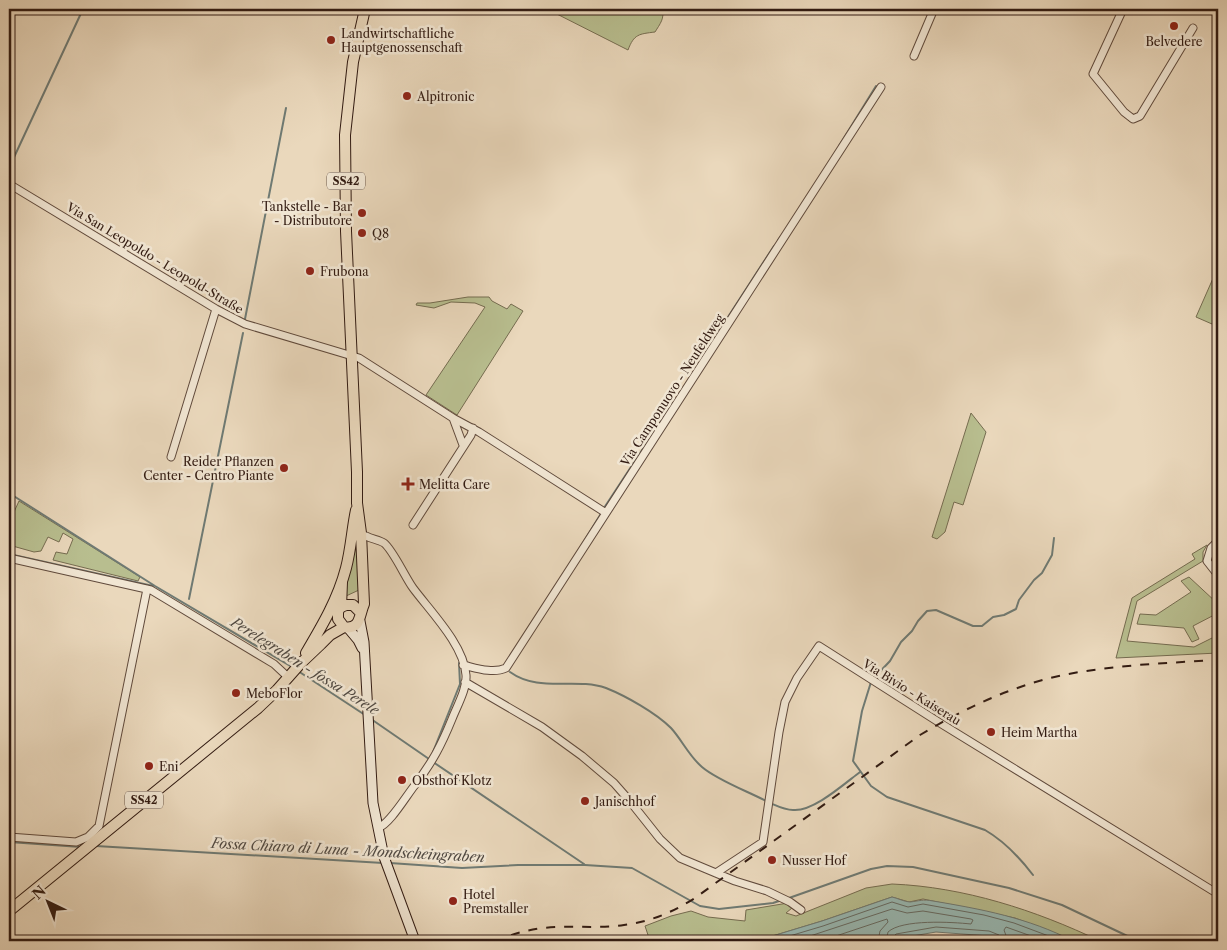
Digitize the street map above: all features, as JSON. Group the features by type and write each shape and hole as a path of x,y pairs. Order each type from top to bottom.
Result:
{"main road":[{"name":"SS42","path":"9,911 258,708 297,667 321,635 343,624 353,627 360,617 364,604 361,533 357,503 346,231 345,135 352,70 365,9"},
{"name":"SS42","path":"297,667 321,628 342,582 350,549 357,503"},
{"name":"SS42","path":"342,582 341,607 338,611 343,624"},
{"path":"341,607 353,605 360,617 368,710 371,783 378,828 387,868 415,941"},
{"path":"343,624 358,640 364,652"}],"street":[{"path":"914,56 934,9"},
{"path":"1123,9 1093,74 1124,112 1134,119 1140,116 1193,28"},
{"name":"Via Camponuovo - Neufeldweg","path":"463,665 493,671 506,668 604,512 881,87"},
{"name":"Via San Leopoldo - Leopold-Straße","path":"9,184 216,309 245,324 352,356 377,369 604,512"},
{"path":"171,457 216,309"},
{"path":"453,418 463,446"},
{"path":"413,525 471,435 473,428"},
{"path":"366,536 381,542 388,548 412,587 448,633 466,675 461,696 439,750 391,817 378,828"},
{"path":"1218,541 1211,548 1207,561 1218,575"},
{"path":"9,558 147,589 274,664 297,667"},
{"path":"9,837 76,842 88,837 99,826 147,589"},
{"name":"Via Bivio - Kaiserau","path":"716,873 763,842 785,702 797,678 819,646 940,723 1218,894"},
{"path":"465,682 561,739 614,783 660,839 671,850 688,862 734,881 778,896 800,910"}],"green space":[{"path":"547,9 662,9 663,15 662,21 655,32 645,33 635,38 628,50"},
{"path":"1218,267 1218,311 1212,324 1196,317"},
{"path":"468,297 489,297 492,301 507,309 511,304 523,311 457,415 426,395 485,307 475,303 451,302 434,308 416,305 417,303 430,303"},
{"path":"971,413 986,432 963,505 954,502 945,532 937,539 932,537"},
{"path":"19,501 140,577 138,581 53,560 56,552 67,554 73,539 63,533 59,542 48,537 41,551 34,552 9,545 9,523"},
{"path":"1207,545 1203,552 1203,561 1137,601 1127,641 1194,647 1218,635 1218,653 1116,658 1132,598 1195,559 1192,554"},
{"path":"355,547 357,547 359,590 346,596 343,595"},
{"path":"1189,577 1218,603 1218,613 1193,626 1199,639 1192,642 1184,628 1137,624 1140,614 1156,615 1191,592 1181,581"},
{"path":"892,884 946,890 999,902 1050,919 1100,941 1073,941 1015,918 923,899 909,902 892,897 756,941 713,941 723,937 709,941 650,941 645,926 691,911 708,917 745,921 746,910 788,903 792,908 786,913 796,916 866,888"}],"water":[{"path":"892,897 908,902 930,900 1004,915 1039,926 1073,941 1002,941 989,936 936,932 883,941 756,941"}],"waterway":[{"path":"9,168 83,9"},
{"path":"839,146 876,86"},
{"path":"245,319 286,108"},
{"path":"778,240 781,236"},
{"path":"717,334 774,246"},
{"path":"189,599 243,333"},
{"path":"604,508 673,403"},
{"name":"Perelegraben - fossa Perele","path":"9,493 155,586 292,667"},
{"path":"578,551 602,512"},
{"path":"873,679 890,661 901,642 927,611 936,610 973,626 982,626 993,617 1004,615 1016,609 1019,600 1034,580 1042,573 1052,555 1054,538"},
{"path":"9,554 153,586"},
{"path":"525,633 543,605"},
{"path":"433,752 460,684 459,663"},
{"name":"Perelegraben - fossa Perele","path":"298,671 365,715"},
{"path":"510,672 533,682 582,684 606,688 640,705 665,722 693,758 708,772 766,801"},
{"path":"871,682 862,711 853,761 871,786 887,797 985,830 1011,850 1033,875"},
{"name":"Perelegraben - fossa Perele","path":"371,719 429,759"},
{"name":"Perelegraben - fossa Perele","path":"433,762 584,864"},
{"path":"770,803 790,810 810,807 860,772"},
{"name":"Fossa Chiaro di Luna - Mondscheingraben","path":"9,842 81,847"},
{"name":"Fossa Chiaro di Luna - Mondscheingraben","path":"96,846 383,863"},
{"name":"Fossa Chiaro di Luna - Mondscheingraben","path":"390,863 462,868 518,865 585,865 632,868 700,906 719,909 773,903 782,900"},
{"name":"Fossa Chiaro di Luna - Mondscheingraben","path":"789,898 871,869 887,866 913,867 1009,888 1062,905 1138,941"}],"railway":[{"path":"494,941 518,933 543,928 604,927 634,924 670,912 695,898 920,735 972,707 1025,685 1063,675 1101,669 1218,660"}],"place":[{"name":"Belvedere","path":"1174,26"},
{"name":"Landwirtschaftliche Hauptgenossenschaft","path":"331,40"},
{"name":"Alpitronic","path":"407,96"},
{"name":"Tankstelle - Bar - Distributore","path":"362,213"},
{"name":"Q8","path":"362,233"},
{"name":"Frubona","path":"310,271"},
{"name":"Reider Pflanzen Center - Centro Piante","path":"284,468"},
{"name":"Melitta Care","path":"408,484"},
{"name":"MeboFlor","path":"236,693"},
{"name":"Heim Martha","path":"991,732"},
{"name":"Eni","path":"149,766"},
{"name":"Obsthof Klotz","path":"402,780"},
{"name":"Janischhof","path":"585,801"},
{"name":"Nusser Hof","path":"772,860"},
{"name":"Hotel Premstaller","path":"453,901"}]}
